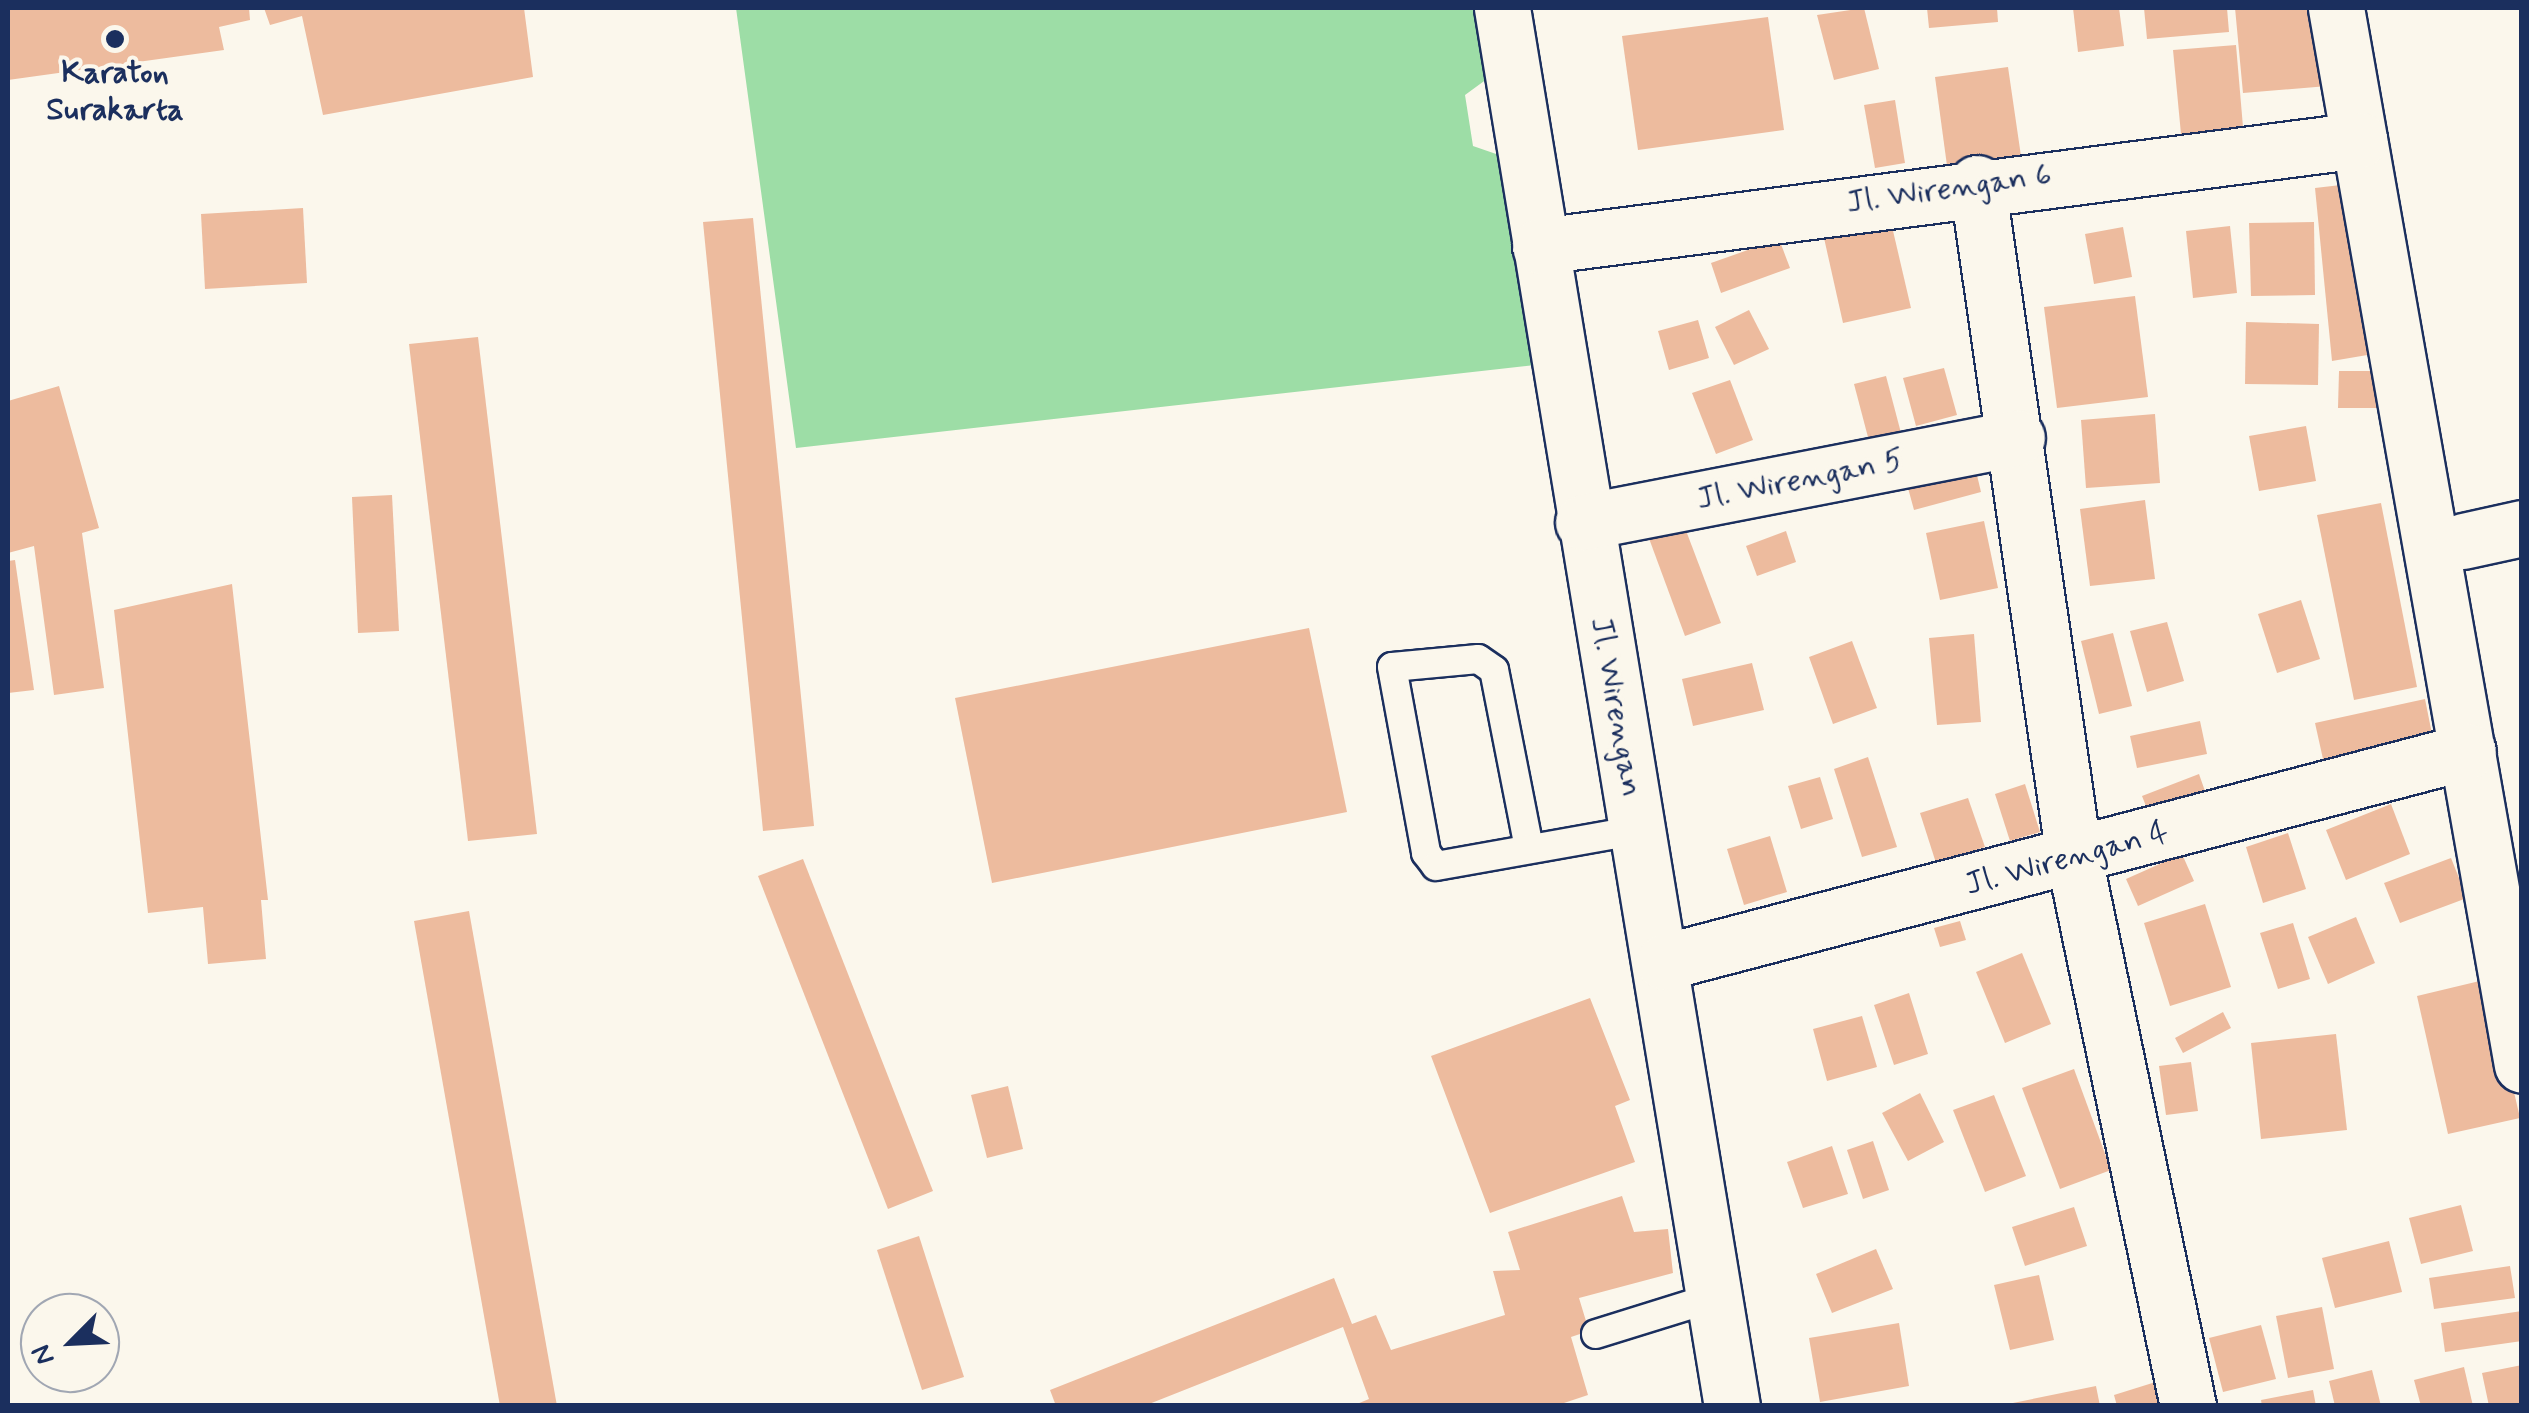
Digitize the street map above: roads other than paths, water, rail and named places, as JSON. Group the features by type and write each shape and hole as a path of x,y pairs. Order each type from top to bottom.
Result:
{"street":[{"name":"Jl. Wirengan","path":"1502,8 1583,522 1664,962 1732,1406"},
{"path":"2354,18 2359,140 2522,1065"},
{"path":"2354,18 2462,542 2522,876"},
{"name":"Jl. Wirengan 6","path":"1540,246 1977,183 2359,140"},
{"path":"1977,183 2074,858 2188,1406"},
{"name":"Jl. Wirengan 5","path":"1583,522 2016,438"},
{"path":"2462,542 2522,528"},
{"name":"Jl. Wirengan 4","path":"1664,962 2074,858 2468,750"}],"lane":[{"path":"1528,848 1494,670 1478,659 1392,666 1428,859 1436,866 1638,830"},
{"path":"1596,1334 1715,1296"}],"place":[{"name":"Karaton Surakarta","path":"115,39"}]}
